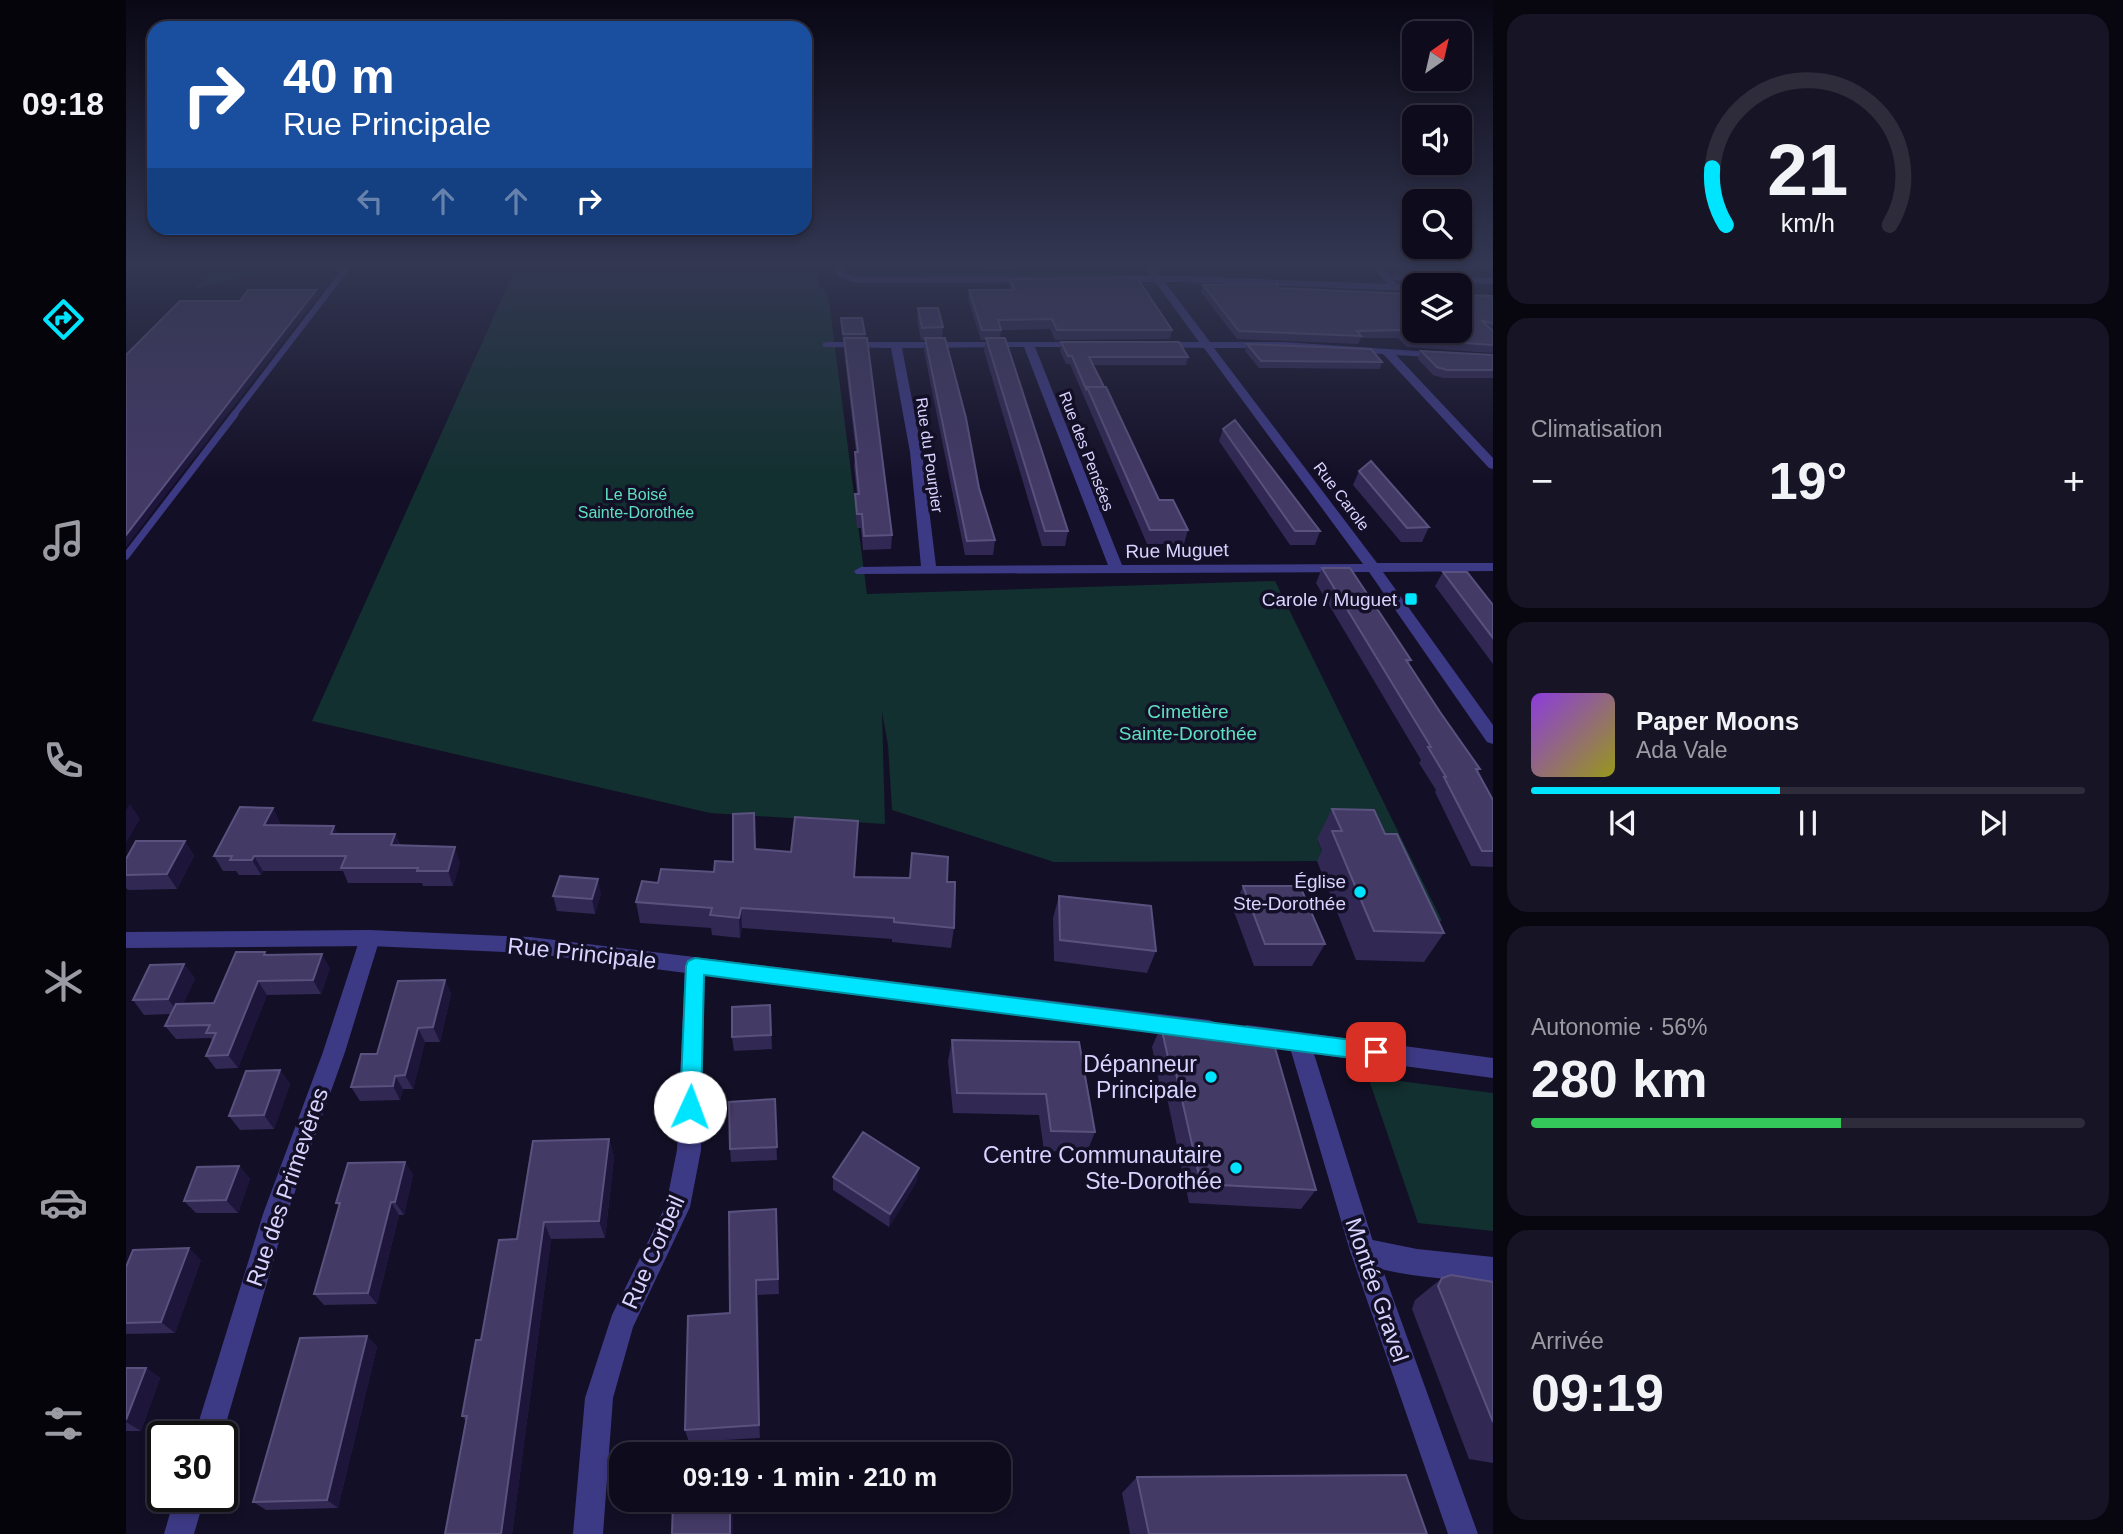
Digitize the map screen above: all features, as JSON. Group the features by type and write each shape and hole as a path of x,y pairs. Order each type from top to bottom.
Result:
{"street":[{"name":"Rue Carole","path":"1201,337 1372,566 1493,738"},
{"name":"Rue du Pourpier","path":"896,344 916,452 929,570"},
{"name":"Rue des Pensées","path":"1028,344 1117,570"},
{"path":"827,345 1094,345"},
{"path":"1146,345 1285,345 1453,356"},
{"path":"1387,351 1493,465"},
{"name":"Rue Muguet","path":"861,571 1493,567"},
{"name":"Rue Principale","path":"126,940 370,938 530,945 1032,1007 1493,1068"},
{"name":"Rue des Primevères","path":"213,1421 275,1214 334,1052 370,938"},
{"name":"Rue Corbeil","path":"588,1534 599,1398 621,1324 677,1207 689,1150 695,966"},
{"name":"Montée Gravel","path":"1300,1042 1363,1251 1463,1534"},
{"path":"1363,1251 1417,1262 1493,1270"},
{"path":"179,1534 185,1512"}],"lane":[{"path":"126,556 294,337"}],"green space":[{"path":"485,337 834,337 867,594 1275,581 1442,921 1405,919 1317,840 1326,861 1054,862 892,810 888,745 882,712 885,824 710,813 312,721"},
{"path":"1368,1077 1493,1093 1493,1231 1418,1223"}],"building":[{"path":"144,337 280,337 126,535 126,355"},
{"path":"1472,337 1493,337 1493,345 1465,343 1472,343"},
{"path":"844,338 867,338 892,535 864,536 862,514 857,514 855,494 859,494 855,452 858,452"},
{"path":"925,338 945,338 966,418 979,488 995,540 967,541"},
{"path":"986,338 1005,338 1068,531 1045,531"},
{"path":"1061,342 1179,342 1188,357 1089,357 1104,387 1086,389 1072,356 1068,356"},
{"path":"1247,344 1371,349 1382,362 1261,361"},
{"path":"1421,351 1493,355 1493,370 1447,370 1437,367"},
{"path":"1087,387 1106,387 1159,500 1173,500 1188,530 1150,530"},
{"path":"1235,420 1320,531 1295,531 1223,429"},
{"path":"1371,461 1429,527 1407,528 1359,471"},
{"path":"1322,568 1350,568 1411,660 1406,660 1480,769 1476,769 1493,800 1493,851 1482,851 1446,777 1428,747 1431,747"},
{"path":"1443,572 1467,572 1493,605 1493,638"},
{"path":"240,807 273,808 264,825 334,826 331,834 395,834 391,845 455,847 448,871 417,871 418,868 341,868 346,856 254,856 252,860 230,860 232,856 214,856"},
{"path":"1332,809 1374,810 1385,834 1397,834 1444,933 1374,931 1332,831 1342,831"},
{"path":"754,813 755,849 791,852 795,817 858,821 854,877 910,878 912,853 948,857 947,882 955,882 954,928 894,922 894,918 741,908 739,918 710,915 712,908 636,902 642,881 658,883 661,869 714,872 715,861 733,862 733,814"},
{"path":"136,841 185,841 167,874 126,875 126,859"},
{"path":"560,876 598,879 592,899 553,896"},
{"path":"1243,886 1300,886 1325,944 1265,944"},
{"path":"1059,896 1151,906 1156,951 1060,940"},
{"path":"236,952 265,952 264,955 322,954 313,980 258,981 228,1055 206,1056 216,1033 206,1033 210,1025 165,1026 176,1004 214,1003"},
{"path":"184,964 168,999 133,1000 150,965"},
{"path":"445,980 433,1027 418,1028 405,1075 395,1076 393,1086 351,1087 361,1054 377,1054 398,981"},
{"path":"770,1005 771,1035 732,1037 732,1007"},
{"path":"1161,1026 1261,1030 1273,1041 1316,1190 1201,1184 1176,1073 1171,1071"},
{"path":"952,1040 1079,1042 1095,1132 1051,1131 1046,1094 957,1093"},
{"path":"280,1070 264,1115 229,1116 246,1071"},
{"path":"775,1099 777,1147 730,1149 729,1102"},
{"path":"863,1132 919,1168 890,1214 833,1177"},
{"path":"609,1139 599,1221 544,1222 501,1534 445,1534 467,1416 462,1416 476,1340 481,1340 499,1240 517,1239 533,1141"},
{"path":"405,1162 395,1202 391,1202 368,1293 314,1294 340,1203 336,1203 348,1163"},
{"path":"239,1166 226,1200 184,1201 197,1167"},
{"path":"776,1209 778,1279 756,1280 759,1425 685,1430 688,1316 730,1313 729,1212"},
{"path":"189,1248 161,1322 126,1323 126,1267 133,1250"},
{"path":"1451,1275 1493,1282 1493,1422 1438,1286 1442,1278"},
{"path":"367,1336 327,1500 253,1502 300,1338"},
{"path":"126,1368 146,1368 126,1420"},
{"path":"1406,1475 1427,1534 1149,1534 1137,1477"},
{"path":"673,1512 730,1512 730,1534 672,1534"}],"place":[{"name":"Carole / Muguet","path":"1411,599"},
{"name":"Église Ste-Dorothée","path":"1360,892"},
{"name":"Dépanneur Principale","path":"1211,1077"},
{"name":"Centre Communautaire Ste-Dorothée","path":"1236,1168"}],"route":[{"path":"690,1107 695,966 1046,1008 1376,1052"}],"park label":[{"name":"Le Boisé Sainte-Dorothée","path":"636,503"},
{"name":"Cimetière Sainte-Dorothée","path":"1188,722"}]}
